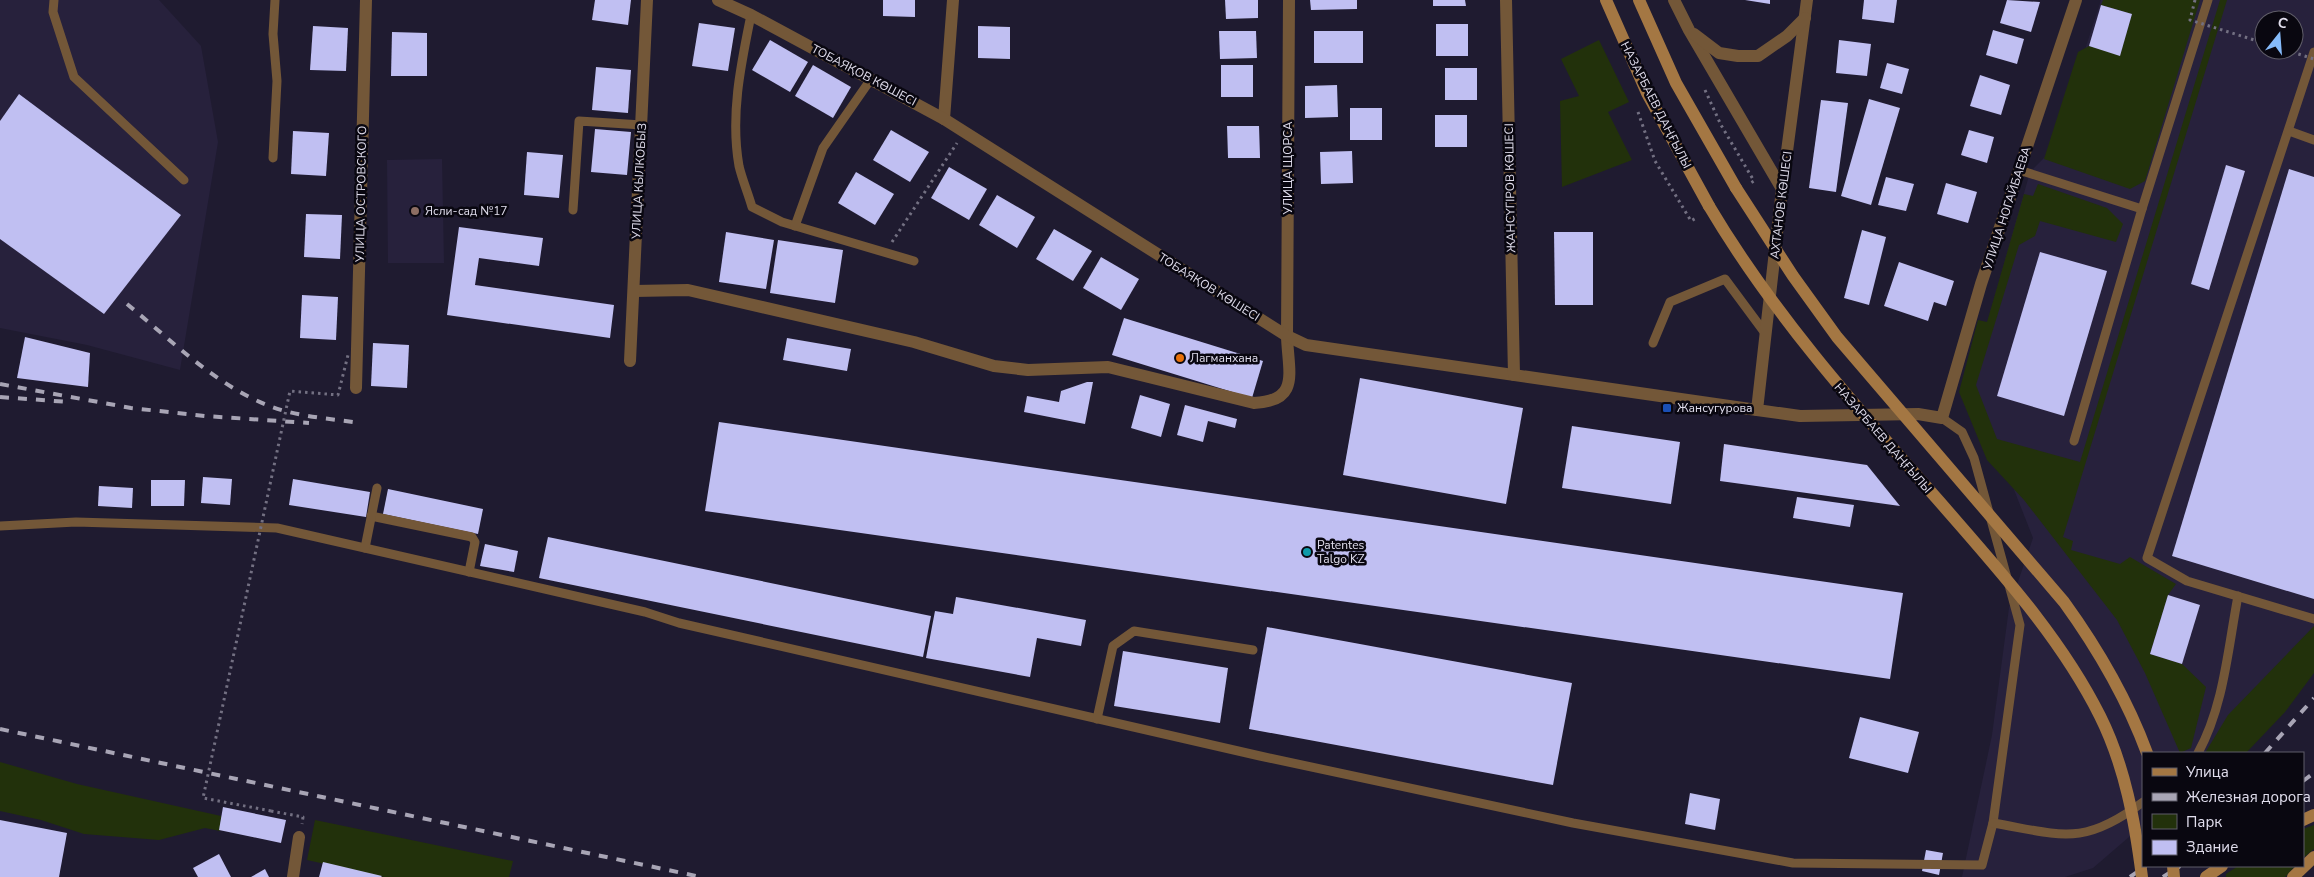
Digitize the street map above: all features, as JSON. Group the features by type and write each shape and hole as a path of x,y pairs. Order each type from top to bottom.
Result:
{"main road":[{"name":"НАЗАРБАЕВ ДАҢҒЫЛЫ","path":"1606,0 1648,93 1709,206 1748,266 1809,350 2034,614 2086,690 2100,716 2118,761 2128,794 2142,877"},
{"path":"1639,0 1676,83 1736,188 1788,268 1837,337 1875,384 2040,572 2069,609 2116,684 2147,752"},
{"path":"2293,877 2314,858"},
{"path":"2206,877 2221,867"}],"street":[{"name":"УЛИЦА ОСТРОВСКОГО","path":"356,388 366,0"},
{"name":"УЛИЦА КЫЛКОБЫЗ","path":"630,361 647,0"},
{"name":"ТОБАЯҚОВ КӨШЕСІ","path":"718,0 751,15 944,119 1287,336 1306,345 1800,416 1918,414 1942,418"},
{"path":"944,119 953,0"},
{"name":"УЛИЦА ЩОРСА","path":"634,290 688,290 914,342 994,366 1028,370 1108,367 1254,403 1275,400 1285,394 1289,385 1287,336 1289,0"},
{"name":"ЖАНСҮГІРОВ КӨШЕСІ","path":"1506,0 1514,375"},
{"path":"1674,0 1689,30 1782,189"},
{"name":"АХТАНОВ КӨШЕСІ","path":"1757,410 1782,189 1807,0"},
{"name":"УЛИЦА НОГАЙБАЕВА","path":"1942,418 1982,284 2076,0"},
{"path":"1689,30 1719,53 1738,56 1758,56 1787,36 1805,18"},
{"path":"294,877 299,837"}],"lane":[{"path":"54,0 53,12 74,77 184,180"},
{"path":"273,158 277,81 273,34 275,0"},
{"path":"2074,441 2142,209 2208,0"},
{"path":"751,15 741,68 736,116 739,166 752,207 782,222 914,262"},
{"path":"2314,52 2147,558 2187,580 2314,619"},
{"path":"795,226 822,148 871,79"},
{"path":"574,210 579,121 642,125"},
{"path":"2288,131 2314,140"},
{"path":"2019,170 2142,209"},
{"path":"1653,343 1670,302 1725,279 1765,333"},
{"path":"0,526 76,522 277,528 645,612 679,623 1097,719 1573,823 1793,863 1982,865 1993,823 2020,625 1974,458 1962,432 1942,418"},
{"path":"365,548 377,488"},
{"path":"371,516 472,537 475,542 469,572"},
{"path":"2198,752 2210,729 2217,702 2238,596"},
{"path":"1097,719 1113,646 1134,631 1252,650"},
{"path":"1993,823 2063,835 2084,834 2109,824 2142,803"}],"path":[{"path":"2195,0 2190,20 2254,40"},
{"path":"1721,126 1754,181 1749,184"},
{"path":"886,253 964,132"},
{"path":"1655,161 1691,220 1696,218"},
{"path":"299,837 303,817 203,798 290,391 338,395 348,355"}],"shaded area":[{"path":"0,0 159,0 201,46 218,142 180,370 87,345 0,328"},
{"path":"2101,0 2314,0 2314,651 2220,752 2142,752 2142,826 2093,868 2065,877 1962,877 1992,735 2009,608 2033,538 1971,380 2030,172 2053,149"},
{"name":"Ясли-сад №17","path":"442,159 444,263 388,263 387,160"}],"green space":[{"path":"2103,0 2200,0 2145,181 2130,189 2044,159 2078,52 2089,46 2120,55 2132,14 2101,5"},
{"path":"2220,0 2227,0 2063,537 2073,541 2071,550 2120,564 2130,557 2176,584 2168,595 2150,654 2182,664 2206,687 2191,748 2182,752 2180,752 2145,673 2117,620 2024,500 1987,460 1959,392 1978,320 1987,322 2024,194 2033,196 2038,184 2107,208 2123,224 2116,242 2040,221 2035,236 2019,245 1976,385 1997,439 2080,462"},
{"path":"1599,40 1629,102 1608,112 1632,160 1562,187 1560,101 1579,96 1561,59"},
{"path":"2314,626 2314,673 2285,712 2247,752 2206,752 2228,715"},
{"path":"0,762 77,784 221,816 220,831 205,828 159,840 84,834 41,820 0,811"},
{"path":"315,820 513,861 509,877 384,877 307,860"},
{"path":"2314,825 2314,849 2304,857 2304,829"},
{"path":"2236,867 2294,867 2285,877 2226,877 2226,874"}],"building":[{"path":"595,0 631,0 628,25 592,20"},
{"path":"883,0 915,0 915,17 883,16"},
{"path":"1225,0 1258,0 1258,18 1226,19"},
{"path":"1310,0 1357,0 1357,9 1311,10"},
{"path":"1433,0 1465,0 1466,6 1433,6"},
{"path":"1745,0 1770,0 1770,4"},
{"path":"1864,0 1897,0 1894,23 1862,19"},
{"path":"2007,0 2040,2 2031,32 2000,23"},
{"path":"2101,5 2132,14 2120,56 2089,46"},
{"path":"699,23 735,28 728,71 692,66"},
{"path":"1436,24 1468,24 1468,56 1436,56"},
{"path":"313,26 348,28 346,71 310,70"},
{"path":"978,26 1010,27 1010,59 978,58"},
{"path":"1993,30 2024,39 2017,64 1986,55"},
{"path":"1219,31 1256,31 1257,58 1220,59"},
{"path":"1314,31 1363,31 1363,63 1314,63"},
{"path":"392,32 427,33 427,76 391,76"},
{"path":"770,40 808,62 790,92 752,70"},
{"path":"1839,40 1871,44 1867,76 1836,73"},
{"path":"1887,63 1909,69 1902,94 1880,88"},
{"path":"813,65 851,87 833,118 795,96"},
{"path":"1221,65 1253,65 1253,97 1221,97"},
{"path":"596,67 631,70 628,113 592,110"},
{"path":"1445,68 1477,68 1477,100 1445,100"},
{"path":"1980,75 2010,85 2001,115 1970,106"},
{"path":"1337,85 1338,117 1305,118 1305,86"},
{"path":"19,94 181,215 104,314 0,239 0,121"},
{"path":"1869,99 1900,108 1871,205 1841,196"},
{"path":"1821,100 1848,103 1836,192 1809,188"},
{"path":"1350,108 1382,108 1382,140 1350,140"},
{"path":"1435,115 1467,115 1467,147 1435,147"},
{"path":"1227,126 1259,126 1260,158 1228,158"},
{"path":"595,129 631,132 627,175 591,172"},
{"path":"891,130 929,152 910,182 873,160"},
{"path":"1969,130 1994,137 1987,163 1961,155"},
{"path":"293,131 329,133 326,176 291,174"},
{"path":"1352,151 1353,183 1321,184 1320,152"},
{"path":"527,152 563,155 559,198 524,195"},
{"path":"2226,165 2245,171 2209,290 2191,284"},
{"path":"949,167 987,189 969,220 931,198"},
{"path":"2289,169 2314,177 2314,599 2172,556"},
{"path":"856,172 894,194 875,225 838,203"},
{"path":"1886,177 1914,184 1906,211 1878,205"},
{"path":"1946,183 1977,192 1968,223 1937,214"},
{"path":"997,195 1035,217 1017,248 979,225"},
{"path":"306,214 342,215 340,259 304,257"},
{"path":"459,227 543,238 539,266 479,258 475,285 614,305 610,338 447,315"},
{"path":"1054,229 1092,251 1073,281 1036,259"},
{"path":"1862,230 1886,237 1869,305 1844,298"},
{"path":"726,232 774,240 766,289 719,282"},
{"path":"1554,232 1593,232 1593,305 1555,305"},
{"path":"778,240 843,250 835,303 770,293"},
{"path":"2040,252 2107,271 2064,416 1997,396"},
{"path":"1101,257 1139,279 1121,310 1083,288"},
{"path":"1899,262 1954,281 1946,306 1934,302 1928,321 1884,306"},
{"path":"302,295 338,297 336,340 300,338"},
{"path":"1124,318 1263,361 1252,398 1112,355"},
{"path":"25,337 90,353 88,387 17,378"},
{"path":"787,338 851,349 847,371 783,360"},
{"path":"373,343 409,345 407,388 371,386"},
{"path":"1360,378 1523,408 1506,504 1343,475"},
{"path":"1087,382 1093,382 1085,424 1024,412 1027,396 1059,402 1061,391"},
{"path":"1140,395 1170,404 1161,437 1131,428"},
{"path":"1185,405 1237,419 1235,428 1208,421 1203,442 1177,435"},
{"name":"Patentes Talgo KZ","path":"719,422 1903,593 1890,679 705,511"},
{"path":"1572,426 1680,442 1671,504 1562,488"},
{"path":"1724,444 1867,465 1900,506 1720,481"},
{"path":"203,477 232,479 230,505 201,503"},
{"path":"293,479 370,492 366,517 289,505"},
{"path":"151,480 185,480 184,506 151,506"},
{"path":"99,486 133,488 132,508 98,506"},
{"path":"388,489 483,509 478,534 383,514"},
{"path":"1797,497 1854,505 1850,527 1793,518"},
{"path":"548,537 931,616 923,657 539,578"},
{"path":"485,544 518,551 514,572 480,566"},
{"path":"2168,595 2200,605 2182,664 2150,654"},
{"path":"956,597 1086,620 1081,646 1037,638 1030,677 926,658 935,611 953,614"},
{"path":"1267,627 1572,683 1553,785 1249,729"},
{"path":"1123,651 1228,668 1220,723 1114,706"},
{"path":"1860,717 1919,732 1908,773 1849,758"},
{"path":"1690,793 1720,799 1715,830 1685,824"},
{"path":"223,807 286,820 281,843 219,830"},
{"path":"0,820 67,833 59,877 0,877"},
{"path":"1926,850 1943,853 1939,875 1922,871"},
{"path":"219,854 231,877 198,877 193,868"},
{"path":"323,862 382,876 319,877"},
{"path":"265,869 269,877 251,877"}],"railway":[{"path":"127,304 193,360 248,396 288,412 353,422"},
{"path":"0,384 131,408 205,416 309,423"},
{"path":"0,397 69,402"},
{"path":"2266,752 2314,698"},
{"path":"0,729 701,877"},
{"path":"2304,780 2314,773"},
{"path":"2130,877 2145,867"},
{"path":"2163,877 2178,867"}],"place":[{"name":"Ясли-сад №17","path":"415,211"},
{"name":"Лагманхана","path":"1180,358"},
{"name":"Жансугурова","path":"1667,408"},
{"name":"Patentes Talgo KZ","path":"1307,552"}]}
